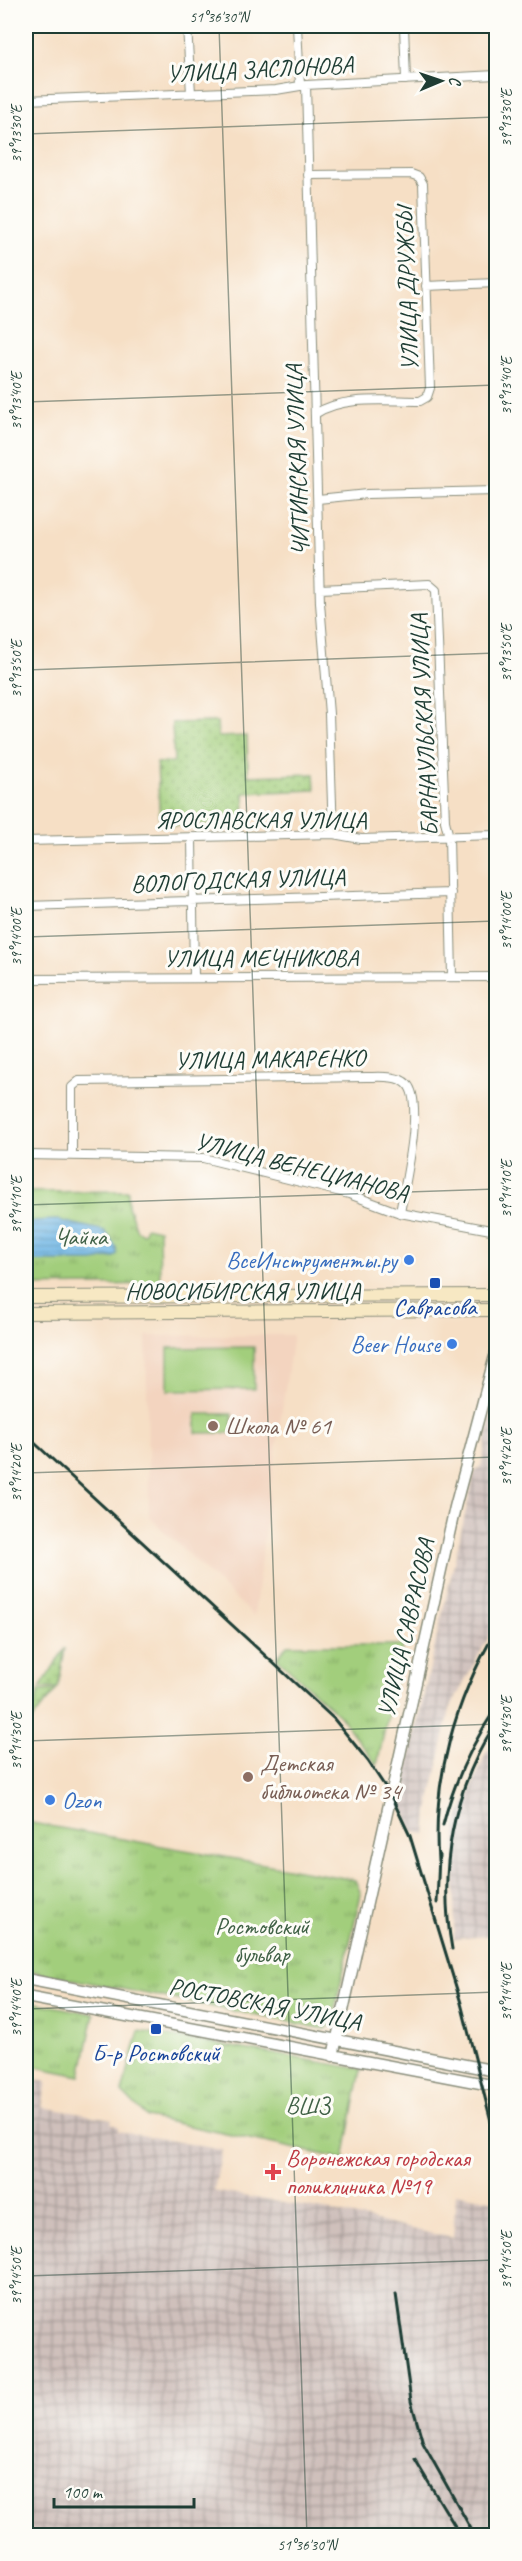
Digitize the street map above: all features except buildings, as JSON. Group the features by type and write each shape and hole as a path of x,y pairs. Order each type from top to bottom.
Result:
{"main road":[{"name":"НОВОСИБИРСКАЯ УЛИЦА","path":"26,1297 496,1295"},
{"name":"НОВОСИБИРСКАЯ УЛИЦА","path":"26,1313 496,1310"}],"street":[{"path":"188,26 191,93"},
{"name":"ЧИТИНСКАЯ УЛИЦА","path":"297,26 308,175 322,654 329,714 333,834"},
{"path":"404,26 406,80"},
{"name":"УЛИЦА ЗАСЛОНОВА","path":"26,100 276,90 303,85 496,75"},
{"name":"УЛИЦА ДРУЖБЫ","path":"308,175 411,174 419,177 423,184 430,388 427,397 420,401 372,401 332,405 315,414"},
{"path":"426,286 496,283"},
{"path":"318,499 367,494 496,491"},
{"name":"БАРНАУЛЬСКАЯ УЛИЦА","path":"320,589 429,584 436,590 445,821 449,837 452,977"},
{"name":"ЯРОСЛАВСКАЯ УЛИЦА","path":"26,841 333,834 361,839 496,835"},
{"path":"192,839 194,977"},
{"name":"ВОЛОГОДСКАЯ УЛИЦА","path":"26,906 451,893"},
{"name":"УЛИЦА МЕЧНИКОВА","path":"26,979 496,977"},
{"name":"УЛИЦА МАКАРЕНКО","path":"72,1156 72,1087 79,1082 367,1077 399,1079 409,1085 413,1097 414,1132 400,1213"},
{"name":"УЛИЦА ВЕНЕЦИАНОВА","path":"26,1155 203,1158 349,1194 374,1206 400,1213 496,1231"},
{"name":"УЛИЦА САВРАСОВА","path":"333,2056 455,1507 496,1352"},
{"name":"РОСТОВСКАЯ УЛИЦА","path":"26,1980 496,2071"},
{"name":"РОСТОВСКАЯ УЛИЦА","path":"26,1997 496,2086"}],"shaded area":[{"name":"Школа № 61","path":"293,1335 254,1616 149,1517 146,1336"},
{"path":"496,1392 496,1623 450,1709 428,1811 426,1834 414,1832 399,1803 475,1471 481,1466"},
{"path":"33,1612 33,1674 26,1687 26,1613"},
{"path":"496,1740 496,1935 454,1939 456,1826 486,1753"},
{"path":"26,2078 47,2082 42,2107 112,2119 111,2123 119,2127 119,2131 222,2150 214,2191 330,2211 453,2238 456,2193 496,2201 496,2535 26,2535"}],"green space":[{"path":"217,722 218,737 247,736 248,776 314,774 315,790 244,793 245,823 160,826 157,763 174,762 172,723"},
{"name":"Чайка","path":"128,1191 128,1206 137,1231 143,1234 146,1227 159,1230 160,1284 26,1286 26,1192"},
{"path":"254,1347 254,1389 168,1390 168,1348"},
{"path":"196,1414 232,1414 232,1433 196,1433"},
{"path":"287,1645 403,1645 377,1765 339,1715 277,1658"},
{"path":"65,1648 58,1688 40,1688"},
{"path":"56,1690 28,1725 39,1691"},
{"name":"Ростовский бульвар","path":"26,1822 355,1880 361,1894 331,2025 325,2029 26,1970"},
{"path":"26,2001 94,2014 81,2076 26,2065"},
{"name":"ВШЗ","path":"139,2031 361,2069 344,2159 147,2117 122,2092"}],"water":[{"path":"57,1220 105,1231 116,1247 117,1254 114,1257 93,1261 26,1261 26,1225 34,1221"}],"railway":[{"path":"26,1435 334,1719 368,1761 390,1794 410,1836 461,2003 496,2141"},
{"path":"438,1861 439,1801 449,1742 469,1685 496,1631"},
{"path":"443,1825 452,1793 464,1764 496,1708"},
{"path":"452,1949 447,1890 452,1832 469,1776 496,1723"},
{"path":"437,1903 439,1855"},
{"path":"396,2294 411,2401 423,2443 475,2536"},
{"path":"415,2460 461,2536"}],"place":[{"name":"ВсеИнструменты.ру","path":"409,1260"},
{"name":"Саврасова","path":"435,1283"},
{"name":"Beer House","path":"452,1344"},
{"name":"Школа № 61","path":"213,1426"},
{"name":"Детская библиотека № 34","path":"248,1777"},
{"name":"Ozon","path":"50,1800"},
{"name":"Б-р Ростовский","path":"156,2029"},
{"name":"Воронежская городская поликлиника №19","path":"273,2172"}]}
